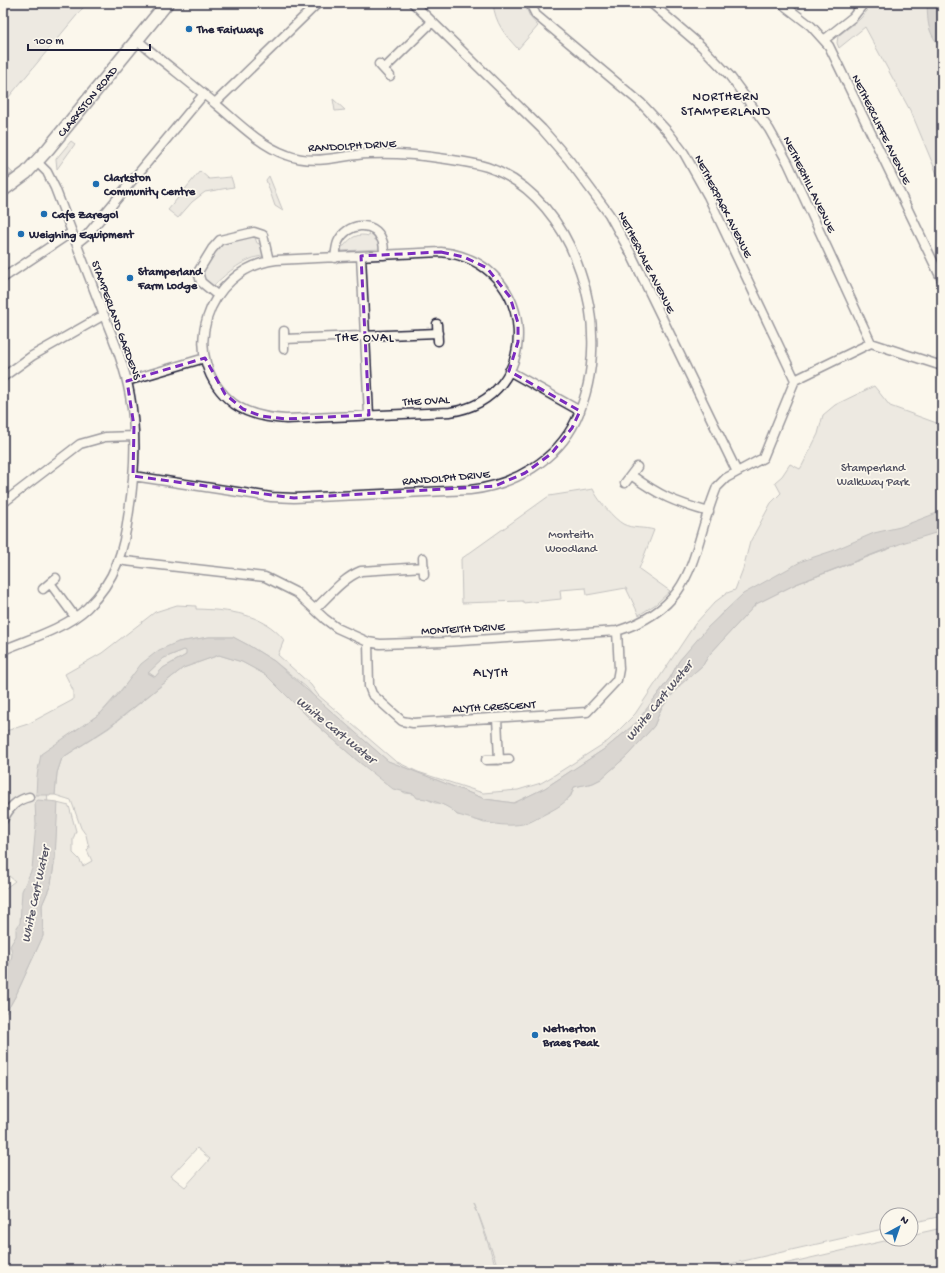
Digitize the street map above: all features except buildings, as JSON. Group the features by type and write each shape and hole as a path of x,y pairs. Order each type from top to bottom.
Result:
{"main road":[{"name":"CLARKSTON ROAD","path":"3,190 26,173 37,162 168,3"}],"street":[{"path":"215,103 318,3"},
{"name":"NETHERVALE AVENUE","path":"413,3 542,129 569,160 609,214 630,252 737,472"},
{"name":"NETHERPARK AVENUE","path":"530,3 536,15 641,103 668,132 684,153 708,196 795,380"},
{"name":"NETHERHILL AVENUE","path":"651,3 701,46 729,75 769,129 788,163 871,343"},
{"name":"NETHERCLIFFE AVENUE","path":"781,3 811,26 824,40 942,280"},
{"path":"824,40 852,17 864,3"},
{"path":"390,76 381,67 432,22"},
{"name":"RANDOLPH DRIVE","path":"133,476 278,498 322,498 481,489 513,479 539,463 564,439 580,411 588,384 592,344 591,316 587,296 582,275 568,241 550,214 529,192 508,177 487,167 440,158 371,154 312,161 287,156 263,142 137,40"},
{"path":"76,243 87,235 204,94"},
{"name":"STAMPERLAND GARDENS","path":"3,650 75,617 87,608 101,593 116,569 120,559 127,528 133,476 134,436 127,381 104,315 51,179 37,162"},
{"path":"335,258 337,244 341,236 351,227 361,225 374,230 380,235 383,241 384,255"},
{"path":"3,278 72,232"},
{"path":"218,295 201,282 198,272 212,249 220,240 254,232 259,233 263,235 269,261"},
{"name":"THE OVAL","path":"452,254 480,264 492,273 510,297 518,323 516,350 509,371 488,396 476,403 455,411 286,419 261,416 239,406 225,394 217,384 205,358 203,336 206,319 218,295 225,285 239,273 269,261 384,255 452,254"},
{"path":"361,256 369,415"},
{"path":"3,377 32,356 104,315"},
{"path":"284,348 284,335 438,337 437,324"},
{"path":"795,380 871,343 942,366"},
{"path":"127,381 205,358"},
{"path":"509,371 580,411"},
{"name":"MONTEITH DRIVE","path":"120,559 125,561 266,578 297,593 325,620 337,628 368,642 390,644 617,630 646,619 663,608 685,582 692,567 717,487 726,478 757,462 766,454 795,380"},
{"path":"3,503 80,444 104,437 134,436"},
{"path":"625,483 637,467"},
{"path":"631,475 664,497 709,512"},
{"path":"423,558 424,575"},
{"path":"315,609 353,574 361,571 424,567"},
{"path":"43,589 53,581 75,617"},
{"name":"ALYTH CRESCENT","path":"368,642 369,686 372,694 402,720 414,723 587,712 617,680 619,674 617,630"},
{"path":"497,718 499,760"},
{"path":"486,760 509,759"},
{"path":"3,820 7,812 16,803 21,799 29,797"}],"highlighted area":[{"path":"441,252 464,257 487,268 510,297 518,323 518,342 509,371 580,411 572,428 551,454 525,473 495,486 294,498 133,476 134,426 127,381 205,358 225,394 243,409 261,416 286,419 369,415 361,256"}],"green space":[{"path":"3,3 87,3 3,104"},
{"path":"493,3 524,3 530,17 538,26 518,49 498,23"},
{"path":"874,3 942,3 942,186 912,114 865,27 839,48 837,43 838,36 860,19"},
{"path":"333,99 345,110 335,111"},
{"path":"71,141 75,144 57,169 56,159"},
{"path":"3,164 13,173 3,179"},
{"path":"200,171 209,179 231,177 234,187 205,192 192,202 178,218 168,210"},
{"path":"269,176 283,211 275,206 266,180"},
{"path":"373,232 377,236 374,239 380,243 380,249 339,250 338,246 344,246 355,236 369,236"},
{"path":"254,235 257,243 262,245 264,256 250,259 243,263 230,271 213,286 202,279 201,272 219,243"},
{"name":"Stamperland Walkway Park","path":"874,386 890,406 942,425 942,1216 919,1221 919,1207 879,1207 879,1230 704,1270 499,1270 474,1202 497,1270 3,1270 3,1018 16,995 43,936 42,905 51,884 55,858 57,803 69,806 76,831 73,839 73,853 83,866 92,861 87,850 89,848 86,835 81,828 71,800 55,795 57,773 62,758 109,728 183,668 219,655 242,662 266,675 310,719 359,762 405,793 414,794 418,798 425,798 435,803 439,803 451,808 457,815 466,816 484,823 528,823 559,806 571,796 574,787 593,783 601,779 628,755 654,726 661,709 680,685 703,665 709,655 756,604 794,585 723,612 679,661 670,678 636,723 606,748 545,788 514,803 485,799 388,761 316,699 306,687 274,661 233,637 209,637 178,642 126,684 101,713 73,732 47,767 48,822 3,1002 3,890 15,881 3,871 3,732 28,724 73,700 73,690 65,674 102,653 155,612 177,605 196,606 196,609 232,612 255,619 276,631 284,640 278,655 311,685 318,695 395,761 418,772 483,793 518,790 541,783 608,741 635,714 695,624 715,602 727,593 735,590 743,569 750,542 771,503 781,493 775,482 782,476 790,464 800,469 818,434 823,415 835,405","holes":["197,1148 210,1159 185,1187 171,1176"]},
{"name":"Monteith Woodland","path":"593,489 606,508 623,524 630,527 654,530 639,569 670,591 656,604 639,615 626,588 587,595 586,588 560,590 561,599 523,603 523,601 462,603 461,559 549,496"},
{"path":"184,650 187,651 186,655 163,668 155,677 148,672 164,658"},
{"path":"942,1228 942,1270 758,1270 879,1242 879,1247 919,1247 919,1233"}],"water":[{"path":"927,3 942,3 942,48 933,37 929,27"},
{"name":"White Cart Water","path":"942,511 942,531 902,543 796,584 756,604 709,655 703,665 680,685 661,709 654,726 628,755 601,779 593,783 574,787 573,792 568,799 561,805 527,823 519,825 501,825 475,820 458,815 438,803 417,798 414,794 393,789 359,762 310,719 266,675 242,662 219,655 183,668 108,728 62,758 57,773 55,795 36,795 37,776 41,754 101,713 117,696 141,664 159,650 178,642 209,637 233,637 274,661 388,761 485,799 514,803 545,788 606,748 636,723 670,678 679,661 708,627 743,594 802,561 832,551 874,533 900,527","holes":["184,650 186,651 186,655 163,668 155,677 148,673 164,658"]},
{"name":"White Cart Water","path":"38,800 58,802 55,858 51,884 42,905 43,936 16,995 3,1018 2,984 12,955 10,946 16,936 16,929 20,923 22,891 32,869 36,824 35,802"}],"place":[{"name":"The Fairways","path":"189,29"},
{"name":"Clarkston Community Centre","path":"96,184"},
{"name":"Cafe Zaregol","path":"44,214"},
{"name":"Weighing Equipment","path":"21,234"},
{"name":"Stamperland Farm Lodge","path":"130,278"},
{"name":"Netherton Braes Peak","path":"535,1035"}],"district":[{"name":"NORTHERN STAMPERLAND","path":"726,102"},
{"name":"THE OVAL","path":"365,336"},
{"name":"ALYTH","path":"491,671"}]}
